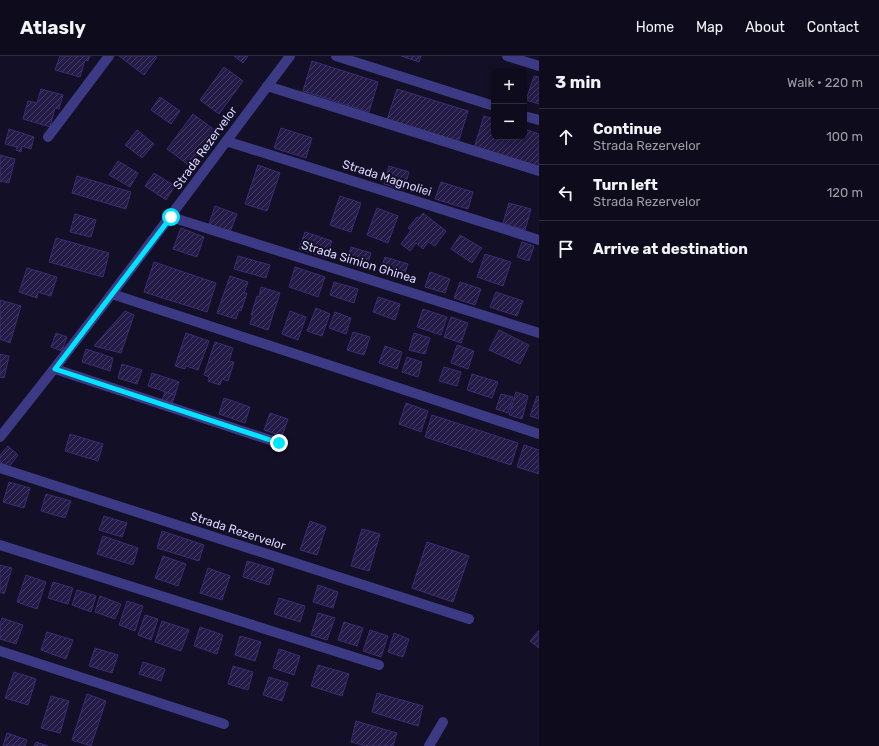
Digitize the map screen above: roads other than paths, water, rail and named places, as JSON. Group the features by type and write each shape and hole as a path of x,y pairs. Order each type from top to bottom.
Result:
{"street":[{"path":"48,136 109,56"},
{"name":"Strada Rezervelor","path":"0,437 55,369 171,217 290,56"},
{"path":"336,56 491,105"},
{"path":"507,56 539,66"},
{"path":"267,86 539,172"},
{"path":"527,117 539,120"},
{"name":"Strada Magnoliei","path":"226,141 539,240"},
{"name":"Strada Simion Ghinea","path":"171,217 539,333"},
{"path":"112,294 539,434"},
{"path":"55,369 279,443"},
{"name":"Strada Rezervelor","path":"0,468 469,619"},
{"path":"0,545 379,665"},
{"path":"0,651 224,724"},
{"path":"429,746 443,722"}]}
